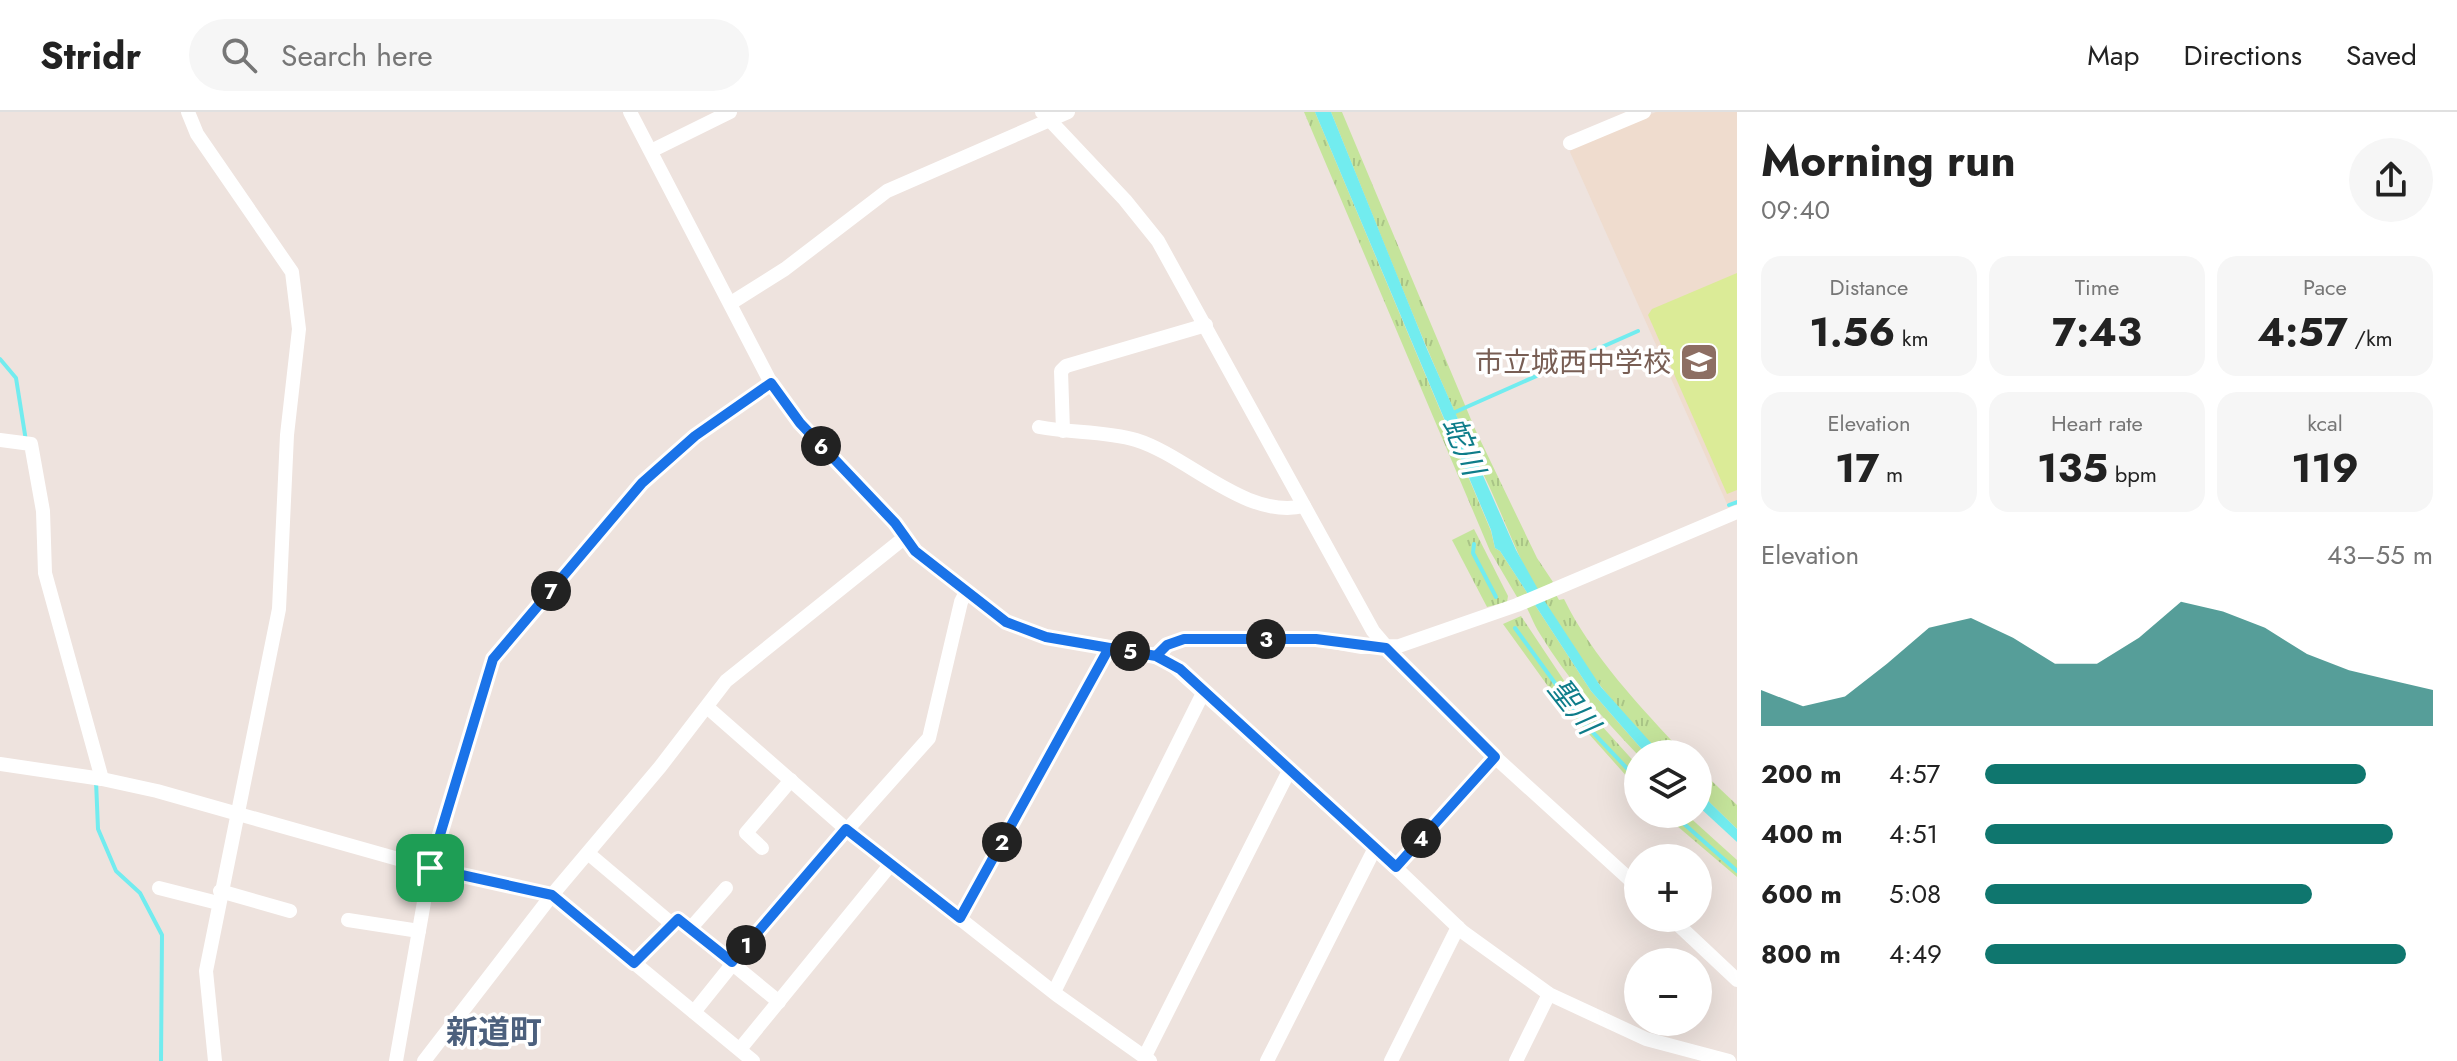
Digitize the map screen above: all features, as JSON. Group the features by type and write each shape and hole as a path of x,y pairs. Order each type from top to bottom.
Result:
{"street":[{"path":"188,112 197,134 292,272 299,329 287,435 279,609 206,971 215,1061"},
{"path":"630,112 771,383 800,423 915,551 966,592 1022,630 1156,656 1180,669 1458,927 1549,994 1646,1039 1729,1061"},
{"path":"651,151 730,112"},
{"path":"731,303 785,269 887,191 1047,117 1068,112"},
{"path":"1570,143 1644,112"},
{"path":"1047,117 1156,238 1373,631 1386,648 1495,757 1624,874"},
{"path":"1063,431 1061,371 1066,366 1206,325"},
{"path":"396,1061 430,868 493,659 642,483 695,436 771,383"},
{"path":"1039,427 1137,440 1252,499 1292,509 1304,506"},
{"path":"0,440 31,444 43,511 45,573 102,779"},
{"path":"1156,656 1167,645 1184,639 1316,639 1386,648 1521,603 1737,512"},
{"path":"424,1061 552,895 589,854 726,681 904,538"},
{"path":"694,1012 732,962 846,829 929,738 966,592"},
{"path":"960,918 1109,648"},
{"path":"1054,992 1204,691"},
{"path":"707,707 846,829 1054,992 1148,1059 1290,769"},
{"path":"1396,867 1495,757"},
{"path":"0,764 102,779 430,868 552,895 753,1061"},
{"path":"762,848 746,833 791,780"},
{"path":"1267,1061 1375,848"},
{"path":"589,854 672,924"},
{"path":"740,1049 891,864"},
{"path":"159,888 290,911"},
{"path":"690,929 726,888"},
{"path":"634,963 678,919 779,1002"},
{"path":"348,920 419,931"},
{"path":"1391,1061 1458,927"},
{"path":"1686,932 1737,980"},
{"path":"1516,1061 1549,994"}],"shaded area":[{"name":"市立城西中学校","path":"1656,112 1737,112 1737,500 1727,504 1570,152 1573,146"}],"green space":[{"path":"1304,112 1315,112 1491,531 1495,548 1500,551 1591,691 1634,740 1624,740 1574,682 1551,651 1521,597 1517,597 1490,551"},
{"path":"1331,112 1342,112 1475,429 1537,558 1553,582 1550,584 1559,600 1564,599 1603,661 1671,740 1648,740 1600,685 1562,633 1518,553 1427,347"},
{"path":"1737,273 1737,490 1727,494 1648,315 1652,309"},
{"path":"1474,529 1508,596 1507,602 1487,607 1452,540"},
{"path":"1521,616 1573,694 1624,750 1624,773 1555,696 1503,624"},
{"path":"1712,781 1737,805 1737,829 1712,805"},
{"path":"1679,828 1702,828 1737,860 1737,877 1712,856 1712,844 1698,844"}],"water":[{"name":"蛇川","path":"1315,112 1331,112 1427,349 1516,550 1544,600 1601,687 1648,740 1634,740 1591,691 1500,551 1495,548 1491,530"},
{"path":"1712,805 1737,829 1737,842 1712,819"}],"waterway":[{"name":"蛇川","path":"1453,413 1638,331"},
{"path":"0,359 16,378 26,441"},
{"path":"1729,505 1737,502"},
{"name":"聖川","path":"1474,544 1473,553 1496,597"},
{"name":"聖川","path":"1515,628 1584,723 1624,765"},
{"path":"96,781 98,829 116,871 140,893 162,935 161,1061"},
{"name":"聖川","path":"1689,828 1737,871"}],"place":[{"name":"市立城西中学校","path":"1699,362"}],"district":[{"name":"新道町","path":"494,1032"}],"route":[{"path":"430,868 493,659 642,483 695,436 771,383 800,423 895,523 915,551 966,592 1022,630 1046,637 1144,653 1156,656 1180,669 1396,867 1495,757 1386,648 1316,639 1184,639 1175,640 1156,656 1109,648 960,918 846,829 732,962 678,919 634,963 552,895 430,868"}]}
